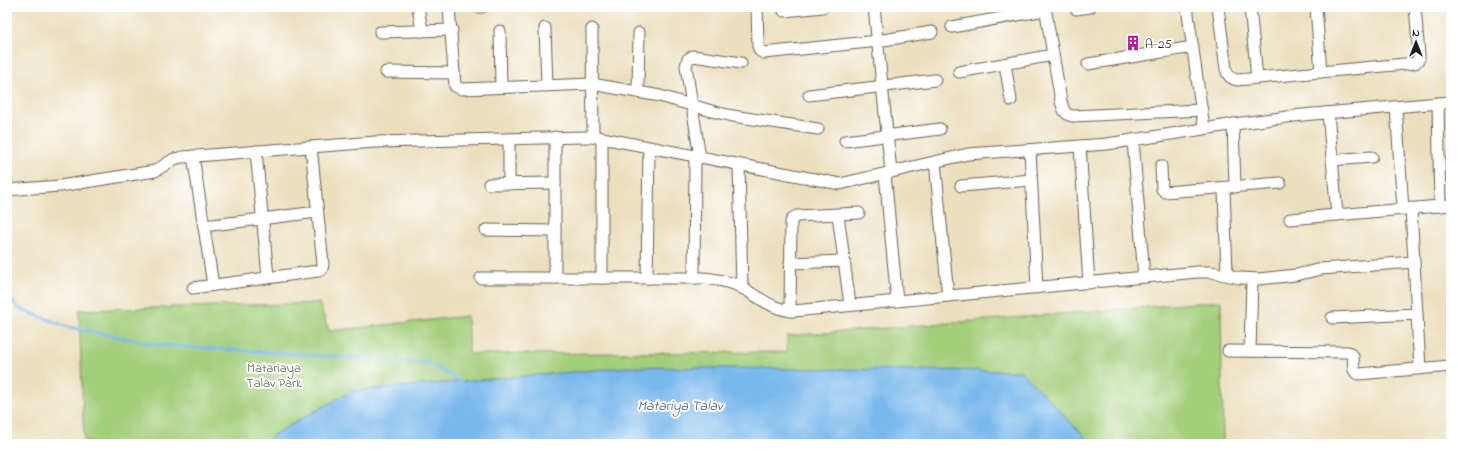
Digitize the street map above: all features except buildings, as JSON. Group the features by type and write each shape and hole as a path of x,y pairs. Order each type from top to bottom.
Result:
{"street":[{"path":"418,7 422,30"},
{"path":"449,7 452,30 455,86 461,89 592,84 638,91 733,116 818,129"},
{"path":"757,7 758,46 760,51 764,53 878,41 932,32"},
{"path":"784,11 823,7"},
{"path":"874,7 887,135 896,301"},
{"path":"1076,9 1090,7"},
{"path":"1187,7 1204,128"},
{"path":"1218,7 1228,75 1237,80 1415,63 1419,52 1415,7"},
{"path":"1250,7 1257,78"},
{"path":"1316,7 1321,72"},
{"path":"952,27 1045,8 1063,108 1066,114 1070,116 1202,110"},
{"path":"545,28 547,86"},
{"path":"592,29 592,84 598,138 602,278"},
{"path":"380,32 452,30"},
{"path":"500,31 501,87"},
{"path":"638,91 639,33"},
{"path":"1088,64 1193,47"},
{"path":"959,72 1053,55"},
{"path":"694,278 697,157 686,66 688,59 693,56 741,63"},
{"path":"1004,64 1011,100"},
{"path":"386,72 454,73"},
{"path":"809,95 935,80"},
{"path":"7,190 60,186 154,171 174,159 193,156 375,142 555,137 598,138 840,184 968,154 1107,144 1233,124 1328,113 1451,102"},
{"path":"1290,219 1446,205 1438,103"},
{"path":"1396,107 1414,262 1420,369"},
{"path":"1328,113 1337,215"},
{"path":"1227,275 1233,124"},
{"path":"845,141 940,129"},
{"path":"555,137 555,278"},
{"path":"509,138 509,184"},
{"path":"1133,140 1144,277"},
{"path":"1080,146 1089,283"},
{"path":"193,288 318,271 322,269 323,264 311,147"},
{"path":"647,278 649,148"},
{"path":"1030,150 1036,288"},
{"path":"256,151 268,277"},
{"path":"193,156 213,285"},
{"path":"1332,160 1372,157"},
{"path":"935,162 948,296"},
{"path":"739,165 742,288"},
{"path":"1161,166 1162,189 1165,192 1280,184"},
{"path":"961,186 1031,180"},
{"path":"489,184 555,183"},
{"path":"204,226 318,212"},
{"path":"790,311 791,222 793,218 797,216 859,213"},
{"path":"838,214 850,305"},
{"path":"486,230 555,230"},
{"path":"790,263 844,261"},
{"path":"481,278 711,279 734,284 776,308 790,311 1197,272 1211,272 1252,279 1282,278 1321,269 1414,262"},
{"path":"1250,351 1252,279"},
{"path":"1332,318 1417,314"},
{"path":"1228,351 1348,352 1353,356 1354,370 1359,374 1451,366"}],"green space":[{"name":"Matariaya Talav Park","path":"1221,301 1223,444 111,444 84,441 79,310 319,303 329,331 467,316 469,354 787,352 787,336"}],"water":[{"name":"Matariya Talav","path":"629,367 1021,371 1092,444 268,444 273,435 351,391"}],"waterway":[{"path":"7,294 18,308 68,327 160,345 428,363 461,382"}],"place":[{"name":"A-25","path":"1133,43"}]}
